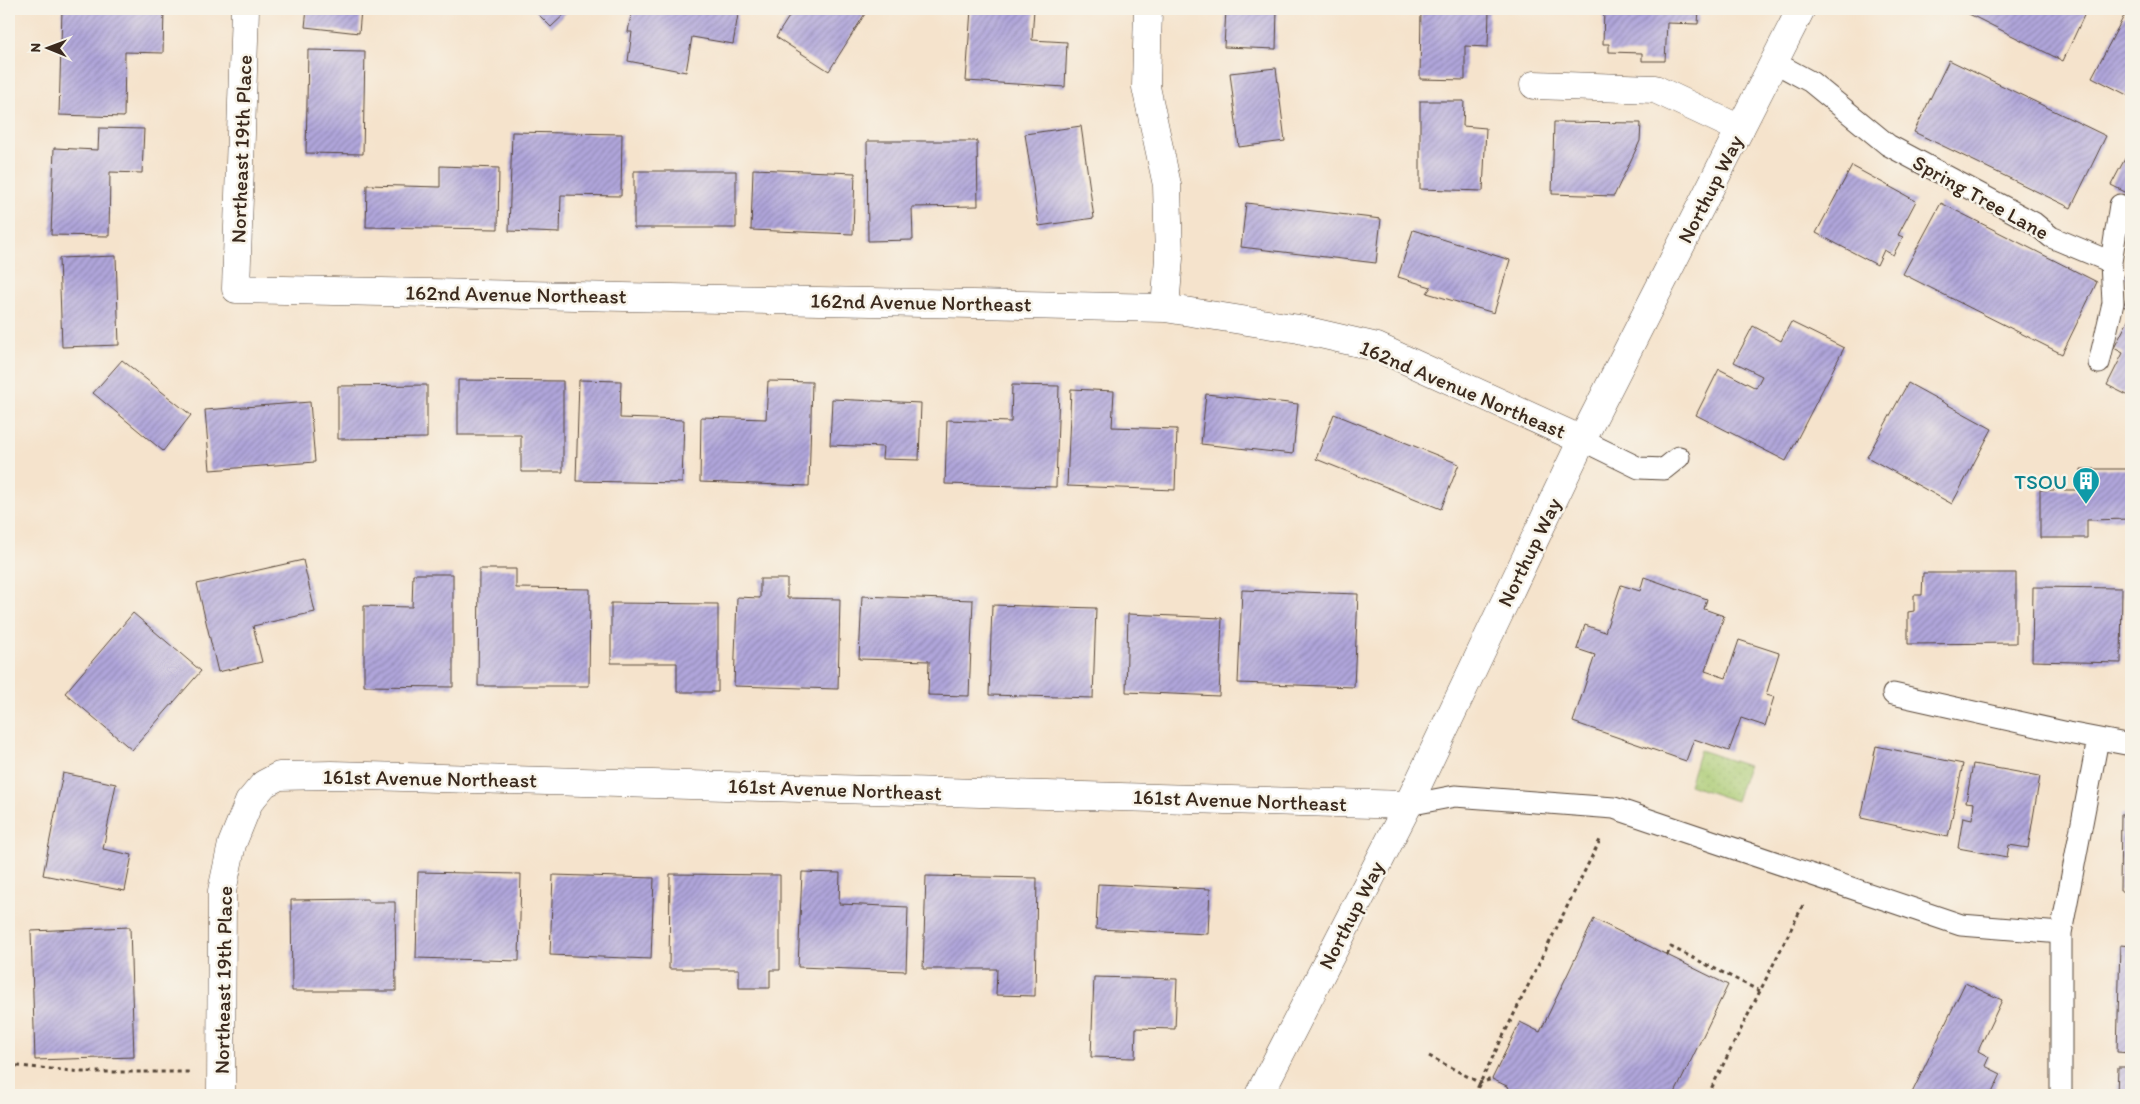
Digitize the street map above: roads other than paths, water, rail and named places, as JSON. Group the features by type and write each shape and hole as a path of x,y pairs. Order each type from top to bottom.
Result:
{"street":[{"name":"Northeast 19th Place","path":"236,288 245,9"},
{"path":"1148,9 1146,87 1167,185 1169,258 1165,308"},
{"name":"Northup Way","path":"1258,1095 1408,805 1582,440 1802,9"},
{"path":"1534,85 1656,89 1740,129"},
{"name":"162nd Avenue Northeast","path":"236,288 1165,308 1299,329 1377,347 1582,440"},
{"name":"161st Avenue Northeast","path":"264,784 279,776 332,775 1408,805"},
{"name":"Northeast 19th Place","path":"220,1095 222,891 232,844 249,802 264,784"}],"lane":[{"name":"Spring Tree Lane","path":"1774,62 1811,82 1888,145 2034,223 2051,237 2111,262"},
{"path":"2099,362 2113,303 2111,262 2120,205"},
{"path":"1582,440 1639,468 1664,469 1679,457"},
{"path":"1893,694 2131,745"},
{"path":"2061,1095 2061,933 2098,739"},
{"path":"1408,805 1455,796 1614,808 1961,925 2061,933"}],"place":[{"name":"TSOU","path":"2086,505"}]}
